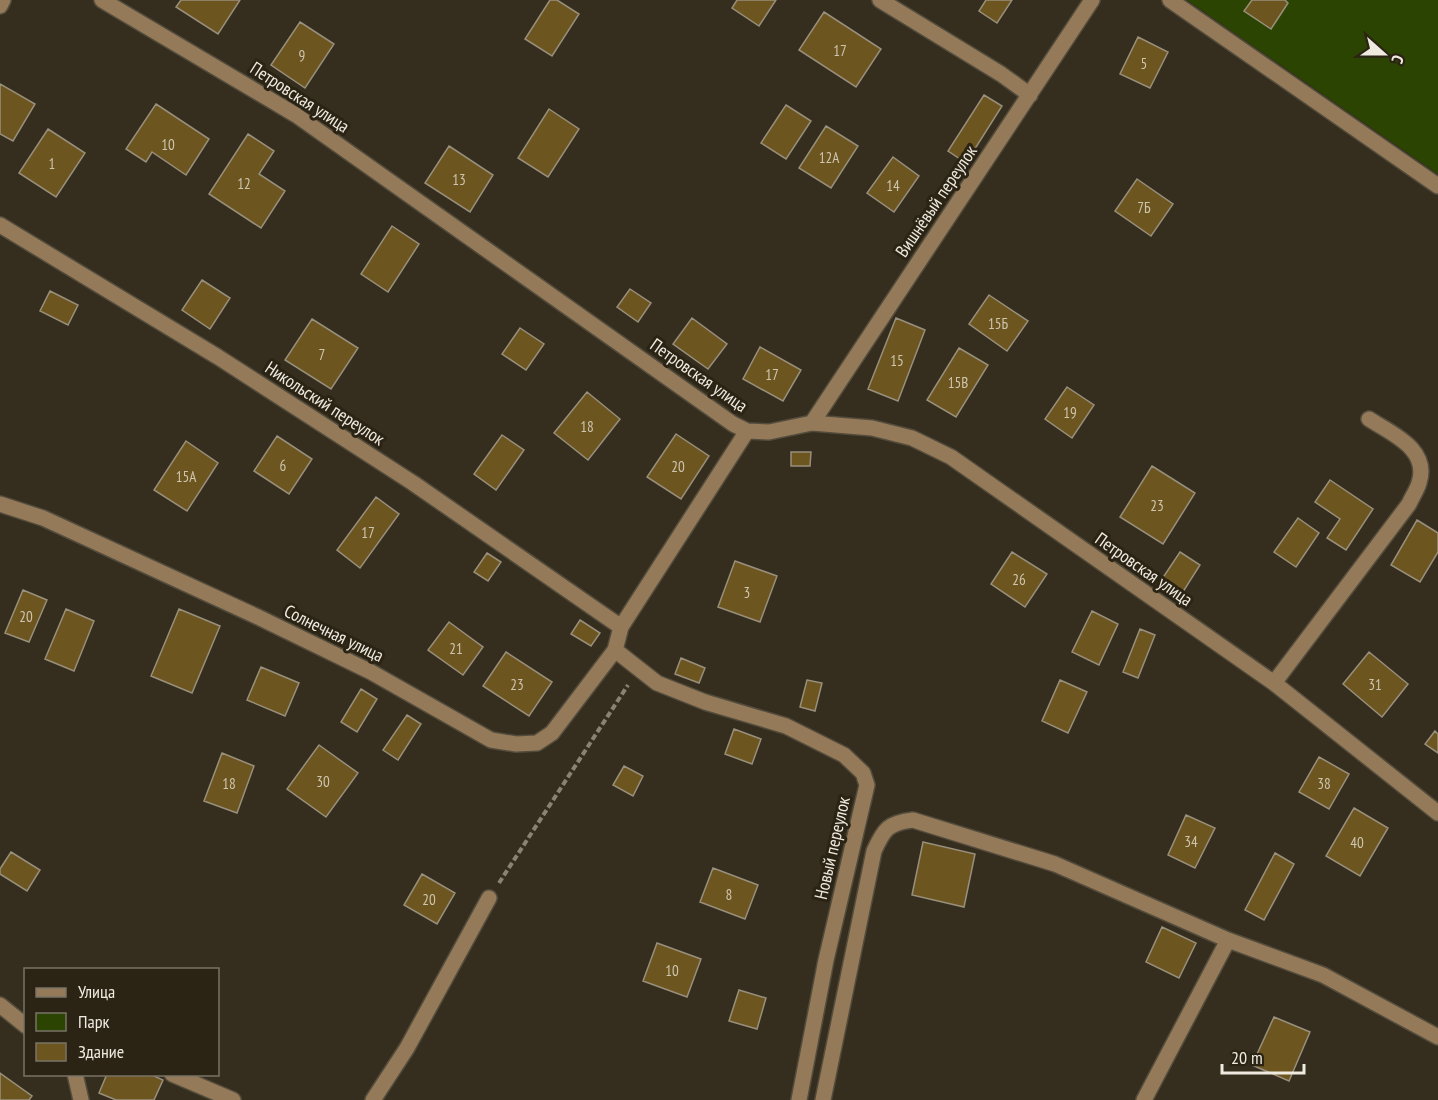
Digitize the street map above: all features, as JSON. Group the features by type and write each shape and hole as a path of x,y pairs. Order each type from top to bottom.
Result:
{"street":[{"path":"0,6 3,0"},
{"name":"Петровская улица","path":"102,0 296,115 747,431 769,432 812,423 872,428 912,438 951,457 1274,683 1438,813"},
{"path":"880,0 1001,74 1029,95"},
{"name":"Вишнёвый переулок","path":"812,423 1092,0"},
{"path":"1170,0 1438,186"},
{"name":"Никольский переулок","path":"0,225 218,357 413,483 621,627"},
{"path":"1274,683 1409,504 1420,481 1421,464 1411,446 1369,419"},
{"path":"615,650 621,627 747,431"},
{"name":"Солнечная улица","path":"0,504 43,518 269,622 371,672 491,740 516,744 537,743 552,733 615,650"},
{"name":"Новый переулок","path":"615,650 657,683 705,702 786,726 844,755 863,772 867,785 826,960 799,1100"},
{"path":"823,1100 874,851 881,836 895,822 913,820 1055,864 1228,940 1323,975 1438,1037"},
{"path":"373,1100 407,1048 489,898"},
{"path":"1144,1100 1228,940"},
{"path":"0,1005 24,1024"},
{"path":"75,1076 81,1100"},
{"path":"177,1076 233,1100"}],"path":[{"path":"489,898 639,668"}],"green space":[{"path":"1187,0 1438,0 1438,174"}],"building":[{"path":"181,0 240,0 218,34 176,7"},
{"path":"550,0 557,0 579,14 552,56 525,39"},
{"path":"737,0 776,0 759,26 732,8"},
{"path":"986,0 1012,0 997,23 979,11"},
{"path":"1252,0 1285,0 1288,3 1271,29 1244,11"},
{"path":"824,12 881,49 856,87 799,50"},
{"path":"300,22 334,44 305,88 271,65"},
{"path":"1138,37 1168,52 1150,88 1120,74"},
{"path":"0,84 35,104 13,141 0,134"},
{"path":"984,95 1002,106 966,163 948,151"},
{"path":"156,104 209,139 186,175 152,152 146,162 126,149"},
{"path":"786,105 811,121 786,159 761,143"},
{"path":"549,109 579,129 548,177 518,158"},
{"path":"826,126 858,146 831,188 799,168"},
{"path":"48,129 85,153 56,197 19,173"},
{"path":"248,134 274,151 259,174 285,191 261,228 209,194"},
{"path":"449,146 493,175 470,212 425,183"},
{"path":"893,157 919,176 894,212 867,193"},
{"path":"1137,179 1173,204 1151,236 1115,211"},
{"path":"392,226 419,244 388,292 361,274"},
{"path":"202,280 230,298 210,329 182,310"},
{"path":"630,289 651,303 638,322 617,307"},
{"path":"50,291 78,305 68,325 40,311"},
{"path":"989,295 1028,321 1007,351 969,324"},
{"path":"692,318 727,344 708,369 673,344"},
{"path":"896,318 925,330 898,401 868,389"},
{"path":"312,319 358,348 331,389 285,360"},
{"path":"520,328 544,344 526,370 502,354"},
{"path":"760,347 801,370 783,401 743,379"},
{"path":"959,348 988,365 956,417 927,400"},
{"path":"1067,387 1094,405 1072,438 1045,419"},
{"path":"587,392 620,419 588,460 554,433"},
{"path":"676,434 709,456 681,499 647,477"},
{"path":"502,435 524,450 496,490 474,474"},
{"path":"277,436 312,459 289,494 254,471"},
{"path":"186,441 218,463 187,511 154,490"},
{"path":"791,452 811,452 810,466 791,466"},
{"path":"1152,466 1195,493 1163,544 1120,517"},
{"path":"1330,480 1373,509 1346,550 1327,538 1340,519 1315,502"},
{"path":"376,497 399,514 360,568 337,550"},
{"path":"1298,518 1319,533 1296,567 1274,552"},
{"path":"1417,520 1438,533 1438,552 1420,582 1391,565"},
{"path":"1012,552 1047,574 1025,607 991,584"},
{"path":"1180,552 1200,565 1181,595 1160,582"},
{"path":"487,553 501,562 488,581 474,572"},
{"path":"735,561 777,576 760,622 718,607"},
{"path":"23,590 47,600 29,642 5,633"},
{"path":"66,609 94,621 74,671 45,659"},
{"path":"179,609 220,626 192,693 151,676"},
{"path":"1092,611 1118,624 1099,665 1072,652"},
{"path":"580,620 600,633 591,646 571,634"},
{"path":"449,622 483,647 463,675 428,650"},
{"path":"1140,629 1155,635 1138,678 1123,672"},
{"path":"506,652 552,682 529,716 483,686"},
{"path":"1369,652 1408,684 1382,717 1343,684"},
{"path":"681,658 705,668 699,683 675,674"},
{"path":"261,667 299,683 285,716 247,700"},
{"path":"807,680 822,683 815,711 800,707"},
{"path":"1060,680 1087,692 1068,733 1042,721"},
{"path":"361,689 377,699 357,732 341,722"},
{"path":"407,715 421,724 398,760 383,750"},
{"path":"734,729 761,739 752,764 725,754"},
{"path":"1435,731 1438,734 1438,753 1425,744"},
{"path":"319,745 358,773 326,817 287,789"},
{"path":"222,753 254,766 237,813 204,801"},
{"path":"1319,757 1349,774 1329,809 1299,792"},
{"path":"624,766 643,776 633,796 613,785"},
{"path":"1354,808 1388,828 1360,876 1326,856"},
{"path":"1186,815 1215,828 1195,868 1168,855"},
{"path":"923,842 975,854 964,907 912,895"},
{"path":"11,852 40,870 27,891 0,874 0,869"},
{"path":"1275,853 1294,864 1264,920 1245,910"},
{"path":"713,868 758,885 745,919 700,902"},
{"path":"422,874 455,893 437,924 404,905"},
{"path":"1162,927 1196,943 1179,978 1146,962"},
{"path":"657,943 701,959 687,997 643,981"},
{"path":"739,990 766,998 757,1029 729,1021"},
{"path":"1274,1017 1310,1032 1289,1081 1252,1065"},
{"path":"0,1073 32,1096 29,1100 0,1100"},
{"path":"106,1076 154,1076 163,1080 154,1100 116,1100 99,1093"}]}
